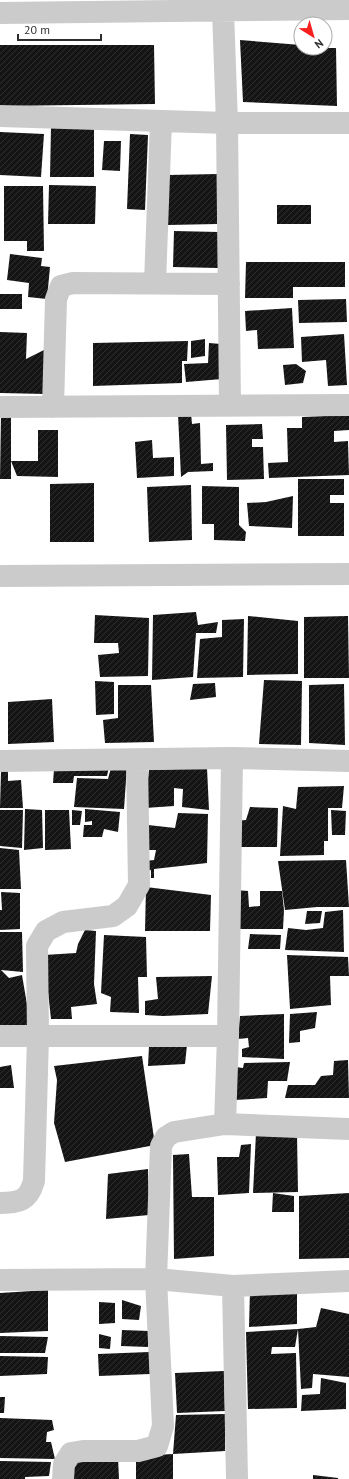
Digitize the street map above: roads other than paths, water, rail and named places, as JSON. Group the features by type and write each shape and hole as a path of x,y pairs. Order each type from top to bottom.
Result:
{"street":[{"path":"0,13 349,9"},
{"path":"223,11 227,123 230,406"},
{"path":"0,116 227,123 349,123"},
{"path":"156,282 161,121"},
{"path":"53,407 56,299 61,286 73,283 156,282 229,284"},
{"path":"0,407 349,405"},
{"path":"0,576 349,574"},
{"path":"225,1124 228,1036 232,758"},
{"path":"0,761 232,758 349,761"},
{"path":"0,1203 17,1202 26,1197 31,1192 34,1181 38,1036 37,946 46,931 63,922 113,916 127,906 139,885 137,760"},
{"path":"0,1036 228,1036"},
{"path":"64,1479 64,1464 71,1453 138,1451 157,1446 164,1426 156,1279 161,1146 166,1137 174,1132 225,1124 349,1129"},
{"path":"0,1280 156,1279 233,1286 349,1281"},
{"path":"233,1286 237,1479"}]}
